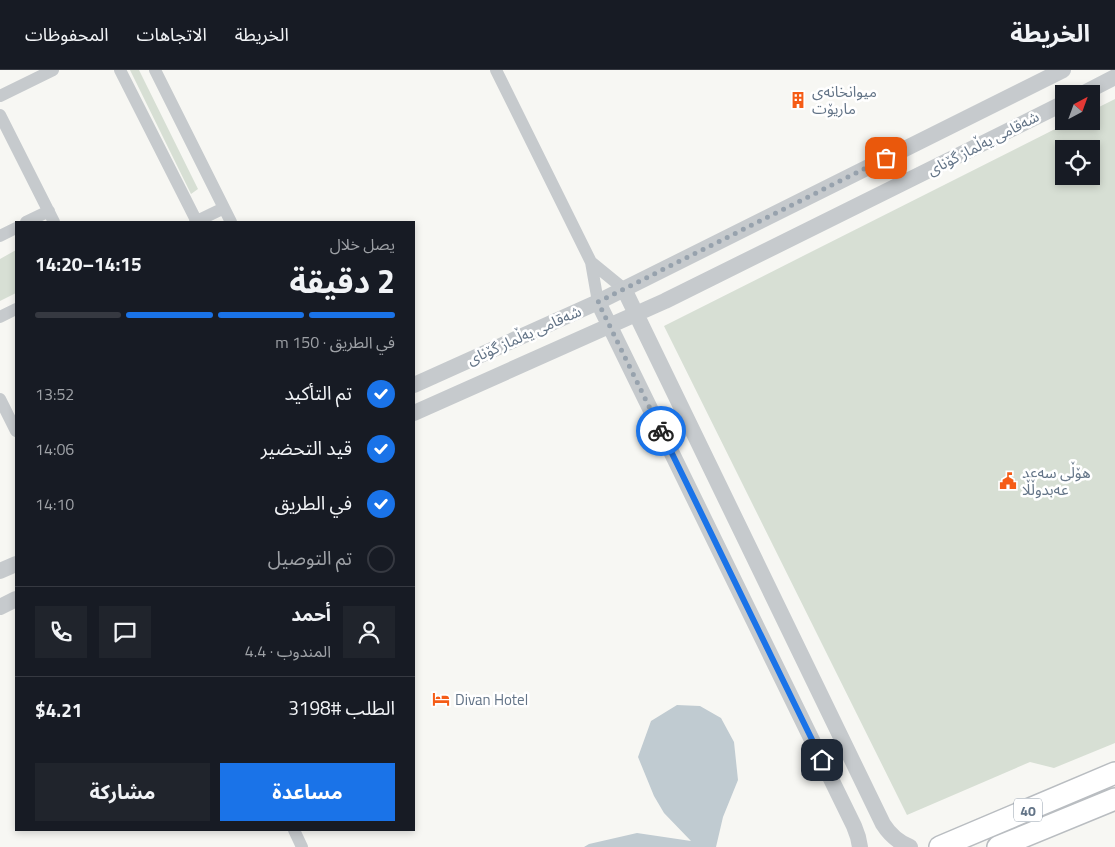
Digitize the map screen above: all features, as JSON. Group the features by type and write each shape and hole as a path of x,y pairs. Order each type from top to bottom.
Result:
{"main road":[{"name":"40","path":"940,847 1115,773"},
{"name":"40","path":"998,847 1115,799"}],"street":[{"path":"0,96 54,70"},
{"path":"120,70 196,221"},
{"path":"155,70 230,221"},
{"path":"496,70 591,262 598,302 854,826 860,847"},
{"name":"شەقامی یەڵماز گۆنای","path":"415,385 598,302 1062,70"},
{"path":"1099,85 1115,77"},
{"name":"شەقامی یەڵماز گۆنای","path":"415,413 691,288 1055,107"},
{"path":"0,115 52,217 31,221"},
{"path":"199,221 224,208"},
{"path":"0,236 15,228"},
{"path":"591,262 624,289 883,824 898,841 910,847"},
{"path":"0,317 15,310"},
{"path":"0,399 15,429"},
{"path":"0,571 15,564"},
{"path":"0,607 15,600"},
{"path":"854,826 859,831 865,833 872,831 877,827 878,814"},
{"path":"294,831 302,847"}],"shaded area":[{"path":"130,70 139,70 198,189 191,194"},
{"path":"1115,99 1115,743 1054,768 1030,762 907,815 664,326 1055,129 1100,130 1100,106"},
{"path":"15,251 15,294 0,301 0,259"},
{"path":"677,705 700,706 721,718 734,742 738,780 723,817 716,847 584,847 589,844 637,833 691,841 664,813 654,796 638,757 651,721"}],"way so far":[{"path":"661,431 598,302 886,158"}],"place":[{"name":"میوانخانەی ماریۆت","path":"798,100"},
{"name":"ھۆڵی سەعد عەبدوڵڵا","path":"1008,481"},
{"name":"Divan Hotel","path":"441,699"}],"route":[{"path":"661,431 822,760"}]}
